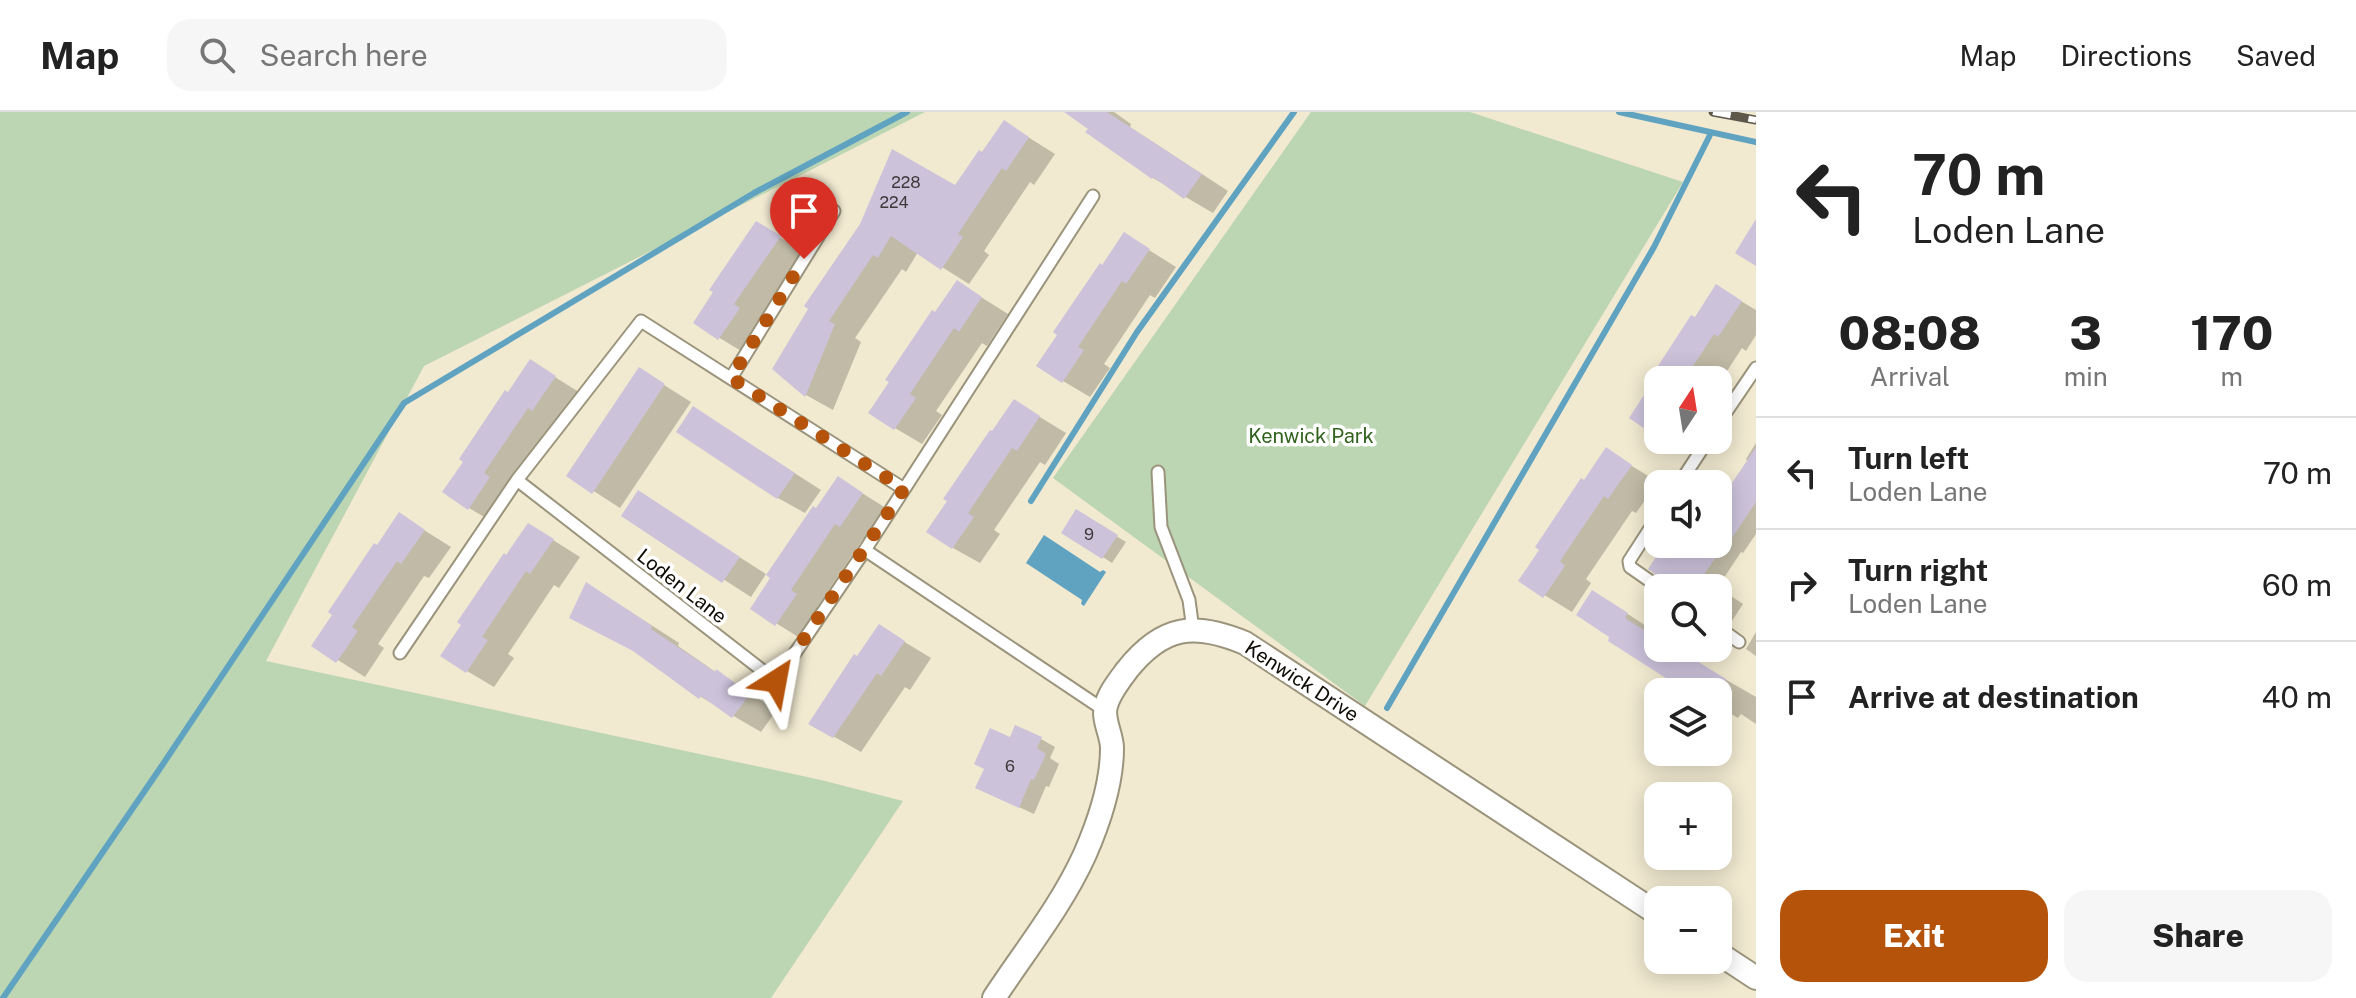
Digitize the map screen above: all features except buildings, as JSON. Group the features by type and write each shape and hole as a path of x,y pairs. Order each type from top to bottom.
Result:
{"street":[{"name":"Kenwick Drive","path":"1104,710 1111,693 1140,655 1158,641 1180,631 1222,633 1245,643 1644,905"},
{"path":"994,998 1085,855 1100,815 1109,776 1112,745 1104,710"},
{"path":"1732,962 1756,978"}],"lane":[{"name":"Loden Lane","path":"517,480 776,681 865,550 1093,196"},
{"path":"731,378 834,211"},
{"path":"400,653 517,480 641,321 904,489"},
{"path":"1732,403 1756,368"},
{"path":"1158,472 1161,527 1189,600 1193,630"},
{"path":"1644,538 1629,561 1630,567 1644,577"},
{"path":"865,550 1104,710"},
{"path":"1732,637 1739,642"}],"green space":[{"path":"0,112 925,112 424,366 266,661 821,780 903,801 771,998 0,998"},
{"name":"Kenwick Park","path":"1311,112 1470,112 1683,182 1365,706 1053,478"}],"water":[{"path":"1044,535 1100,572 1106,572 1084,606 1082,600 1026,563"}],"waterway":[{"path":"3,998 404,403 754,193 907,112"},
{"path":"1031,501 1137,332 1294,112"},
{"path":"1619,112 1756,142"},
{"path":"1387,708 1654,247 1711,133"}],"railway":[{"path":"1713,112 1756,120"}],"route":[{"path":"776,681 904,489 731,378 804,259"}]}
